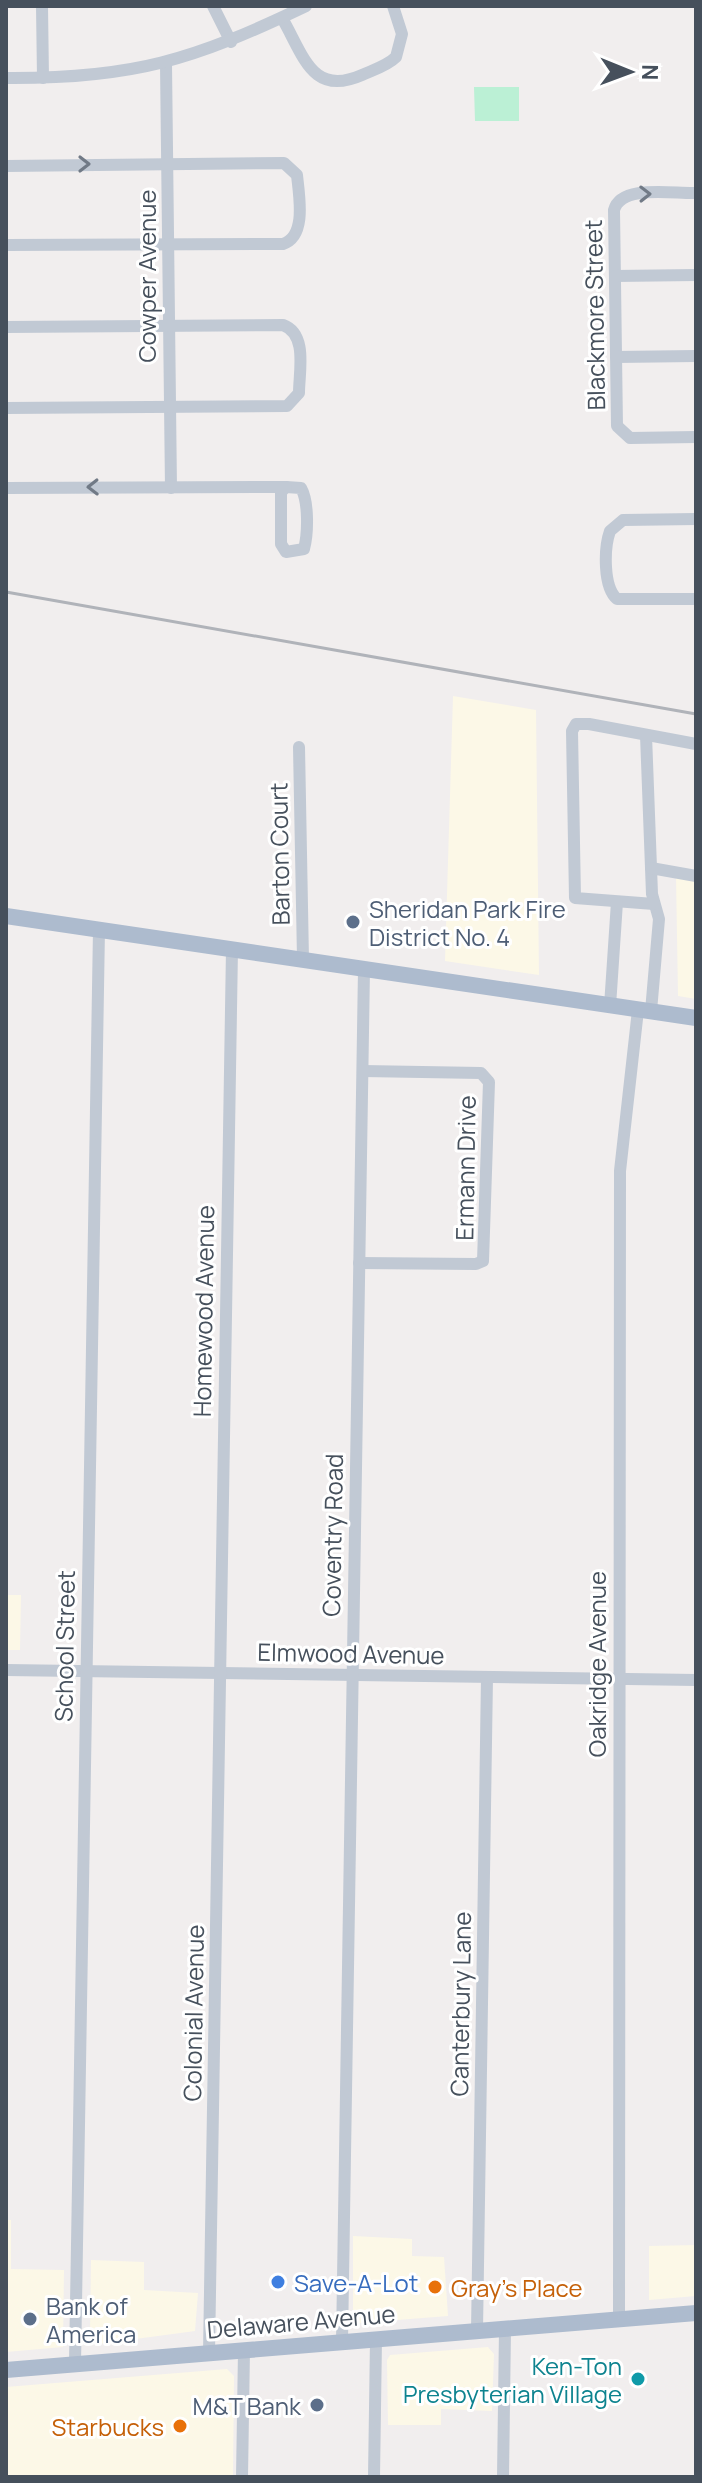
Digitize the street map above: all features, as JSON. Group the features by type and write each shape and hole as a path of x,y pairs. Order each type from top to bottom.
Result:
{"main road":[{"path":"6,916 696,1018"},
{"name":"Delaware Avenue","path":"6,2370 696,2313"}],"street":[{"path":"42,6 43,78"},
{"path":"213,6 231,42"},
{"path":"6,78 104,76 166,64 231,42 306,6"},
{"path":"282,18 315,72 326,82 342,84 396,57 402,42 393,6"},
{"name":"Cowper Avenue","path":"166,64 171,488"},
{"path":"6,166 289,165 298,180 299,229 292,240 283,244 6,245"},
{"name":"Blackmore Street","path":"696,193 628,194 617,201 614,210 619,431 630,438 696,437"},
{"path":"615,276 696,275"},
{"path":"6,327 283,325 294,332 299,344 299,393 287,406 6,408"},
{"path":"616,357 696,356"},
{"path":"6,488 286,487 301,488 305,496 306,541 304,549 296,552 286,552 281,544 281,492 286,487"},
{"path":"696,519 623,520 610,531 607,543 608,586 617,599 696,599"},
{"path":"654,904 575,898 572,731 580,723 696,744"},
{"name":"Oakridge Avenue","path":"619,2320 620,1171 659,919 654,904 651,868 646,735"},
{"name":"Barton Court","path":"299,747 303,959"},
{"path":"651,868 696,876"},
{"path":"610,1006 617,902"},
{"name":"School Street","path":"75,2364 99,929"},
{"name":"Homewood Avenue","path":"220,1673 232,949"},
{"name":"Coventry Road","path":"342,2342 364,969"},
{"name":"Ermann Drive","path":"359,1263 476,1264 483,1261 489,1082 481,1073 363,1071"},
{"name":"Elmwood Avenue","path":"6,1670 696,1680"},
{"name":"Colonial Avenue","path":"209,2353 220,1673"},
{"name":"Canterbury Lane","path":"477,2331 487,1677"},
{"path":"503,2477 505,2329"},
{"path":"374,2477 376,2339"},
{"path":"242,2477 244,2350"}],"shaded area":[{"path":"453,696 536,710 539,975 445,961"},
{"path":"676,876 696,880 696,999 678,996"},
{"path":"6,1595 21,1595 20,1650 6,1650"},
{"path":"6,2220 11,2220 11,2269 64,2270 63,2347 6,2352"},
{"path":"353,2236 412,2239 412,2256 444,2257 448,2316 359,2323 353,2316"},
{"path":"696,2245 696,2296 649,2300 649,2246"},
{"path":"91,2260 144,2262 144,2290 198,2293 195,2331 98,2344 97,2337 90,2335"},
{"path":"488,2347 494,2354 492,2411 441,2409 441,2425 388,2425 387,2360 390,2355"},
{"path":"227,2369 234,2376 233,2477 6,2477 6,2387"}],"green space":[{"path":"474,87 519,87 519,121 475,121"}],"railway":[{"path":"6,592 696,714"}],"place":[{"name":"Sheridan Park Fire District No. 4","path":"353,922"},
{"name":"Save-A-Lot","path":"278,2282"},
{"name":"Gray's Place","path":"435,2287"},
{"name":"Bank of America","path":"30,2319"},
{"name":"Ken-Ton Presbyterian Village","path":"638,2379"},
{"name":"M&T Bank","path":"317,2405"},
{"name":"Starbucks","path":"180,2426"}]}
